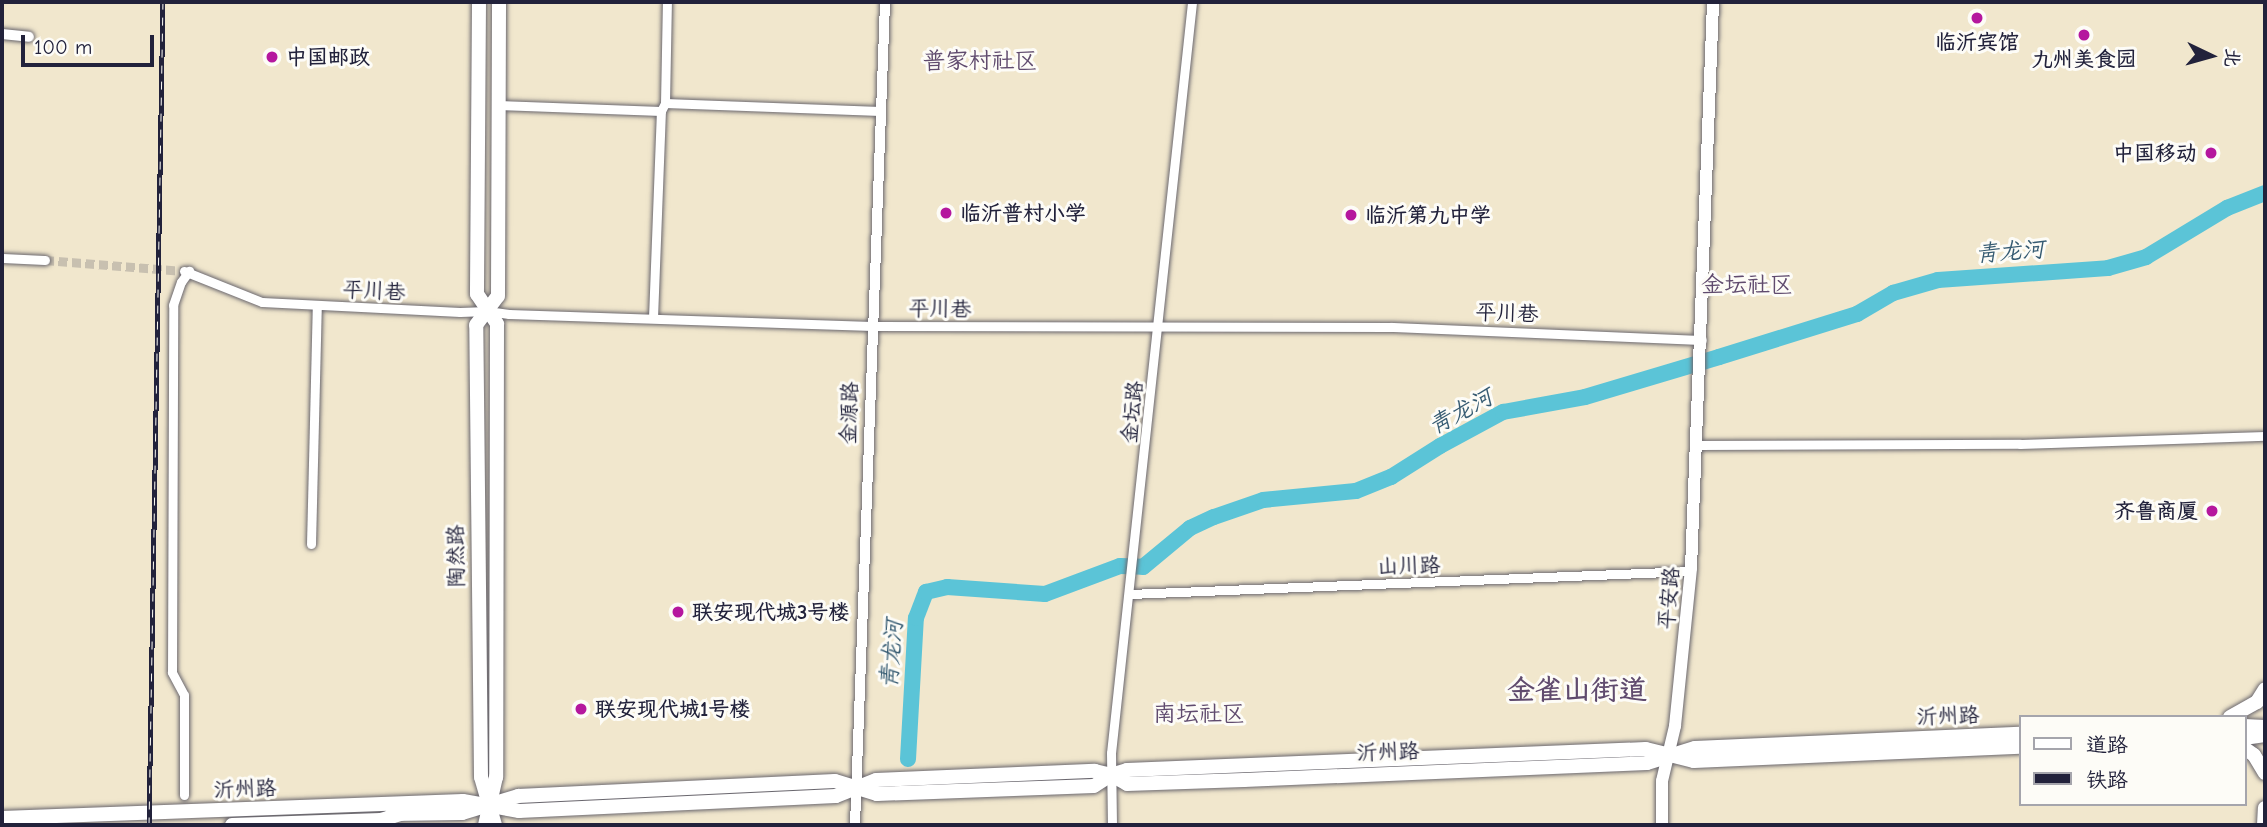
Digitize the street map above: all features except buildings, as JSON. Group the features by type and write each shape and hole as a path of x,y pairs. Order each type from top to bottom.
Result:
{"main road":[{"name":"陶然路","path":"479,2 477,294 497,324 496,777 485,825"},
{"name":"陶然路","path":"495,825 481,776 476,538 476,325 498,296 499,2"},
{"path":"1701,345 1713,2"},
{"name":"平安路","path":"1662,825 1662,781 1675,726 1691,572 1701,345"},
{"path":"2234,715 2257,702 2265,689"},
{"path":"2246,726 2265,727"},
{"name":"沂州路","path":"28,825 403,809 463,801 489,803 519,811 836,796 876,780 1095,771 1111,775 1127,784 1647,762 1695,748 2018,734"},
{"path":"2246,738 2265,735"},
{"name":"沂州路","path":"1668,755 1694,761 2018,747"},
{"path":"2246,749 2254,755 2265,773"},
{"path":"2,812 387,800 403,809"},
{"path":"2264,825 2265,808"},
{"path":"232,825 381,820 403,809"},
{"name":"沂州路","path":"2,818 403,809"}],"street":[{"path":"653,318 667,2"},
{"name":"金源路","path":"855,825 885,2"},
{"name":"金坛路","path":"1112,825 1111,775 1192,2"},
{"path":"2,34 29,37"},
{"path":"498,105 880,111"},
{"path":"2,258 45,260"},
{"name":"平川巷","path":"184,794 184,695 172,672 173,305 187,271 262,302 460,312 872,326 1158,329 1392,327 1701,345"},
{"path":"311,544 317,305"},
{"path":"1697,445 2020,444 2265,436"},
{"name":"山川路","path":"1129,594 1691,572"}],"waterway":[{"name":"青龙河","path":"908,759 916,618 926,592 947,587 1045,594 1120,566 1143,567 1190,528 1214,517 1263,500 1356,491 1391,477 1440,446 1503,412 1585,397 1719,357 1857,314 1893,293 1938,280 2108,268 2146,257 2227,208 2265,193"}],"tunnel":[{"path":"45,260 184,271"}],"railway":[{"path":"149,825 163,2"}],"place":[{"name":"临沂宾馆","path":"1977,18"},
{"name":"九州美食园","path":"2084,35"},
{"name":"中国邮政","path":"272,57"},
{"name":"中国移动","path":"2211,153"},
{"name":"临沂普村小学","path":"946,213"},
{"name":"临沂第九中学","path":"1351,215"},
{"name":"齐鲁商厦","path":"2212,511"},
{"name":"联安现代城3号楼","path":"678,612"},
{"name":"联安现代城1号楼","path":"581,709"}],"district":[{"name":"普家村社区","path":"980,61"},
{"name":"金坛社区","path":"1747,285"},
{"name":"金雀山街道","path":"1577,690"},
{"name":"南坛社区","path":"1199,714"}]}
